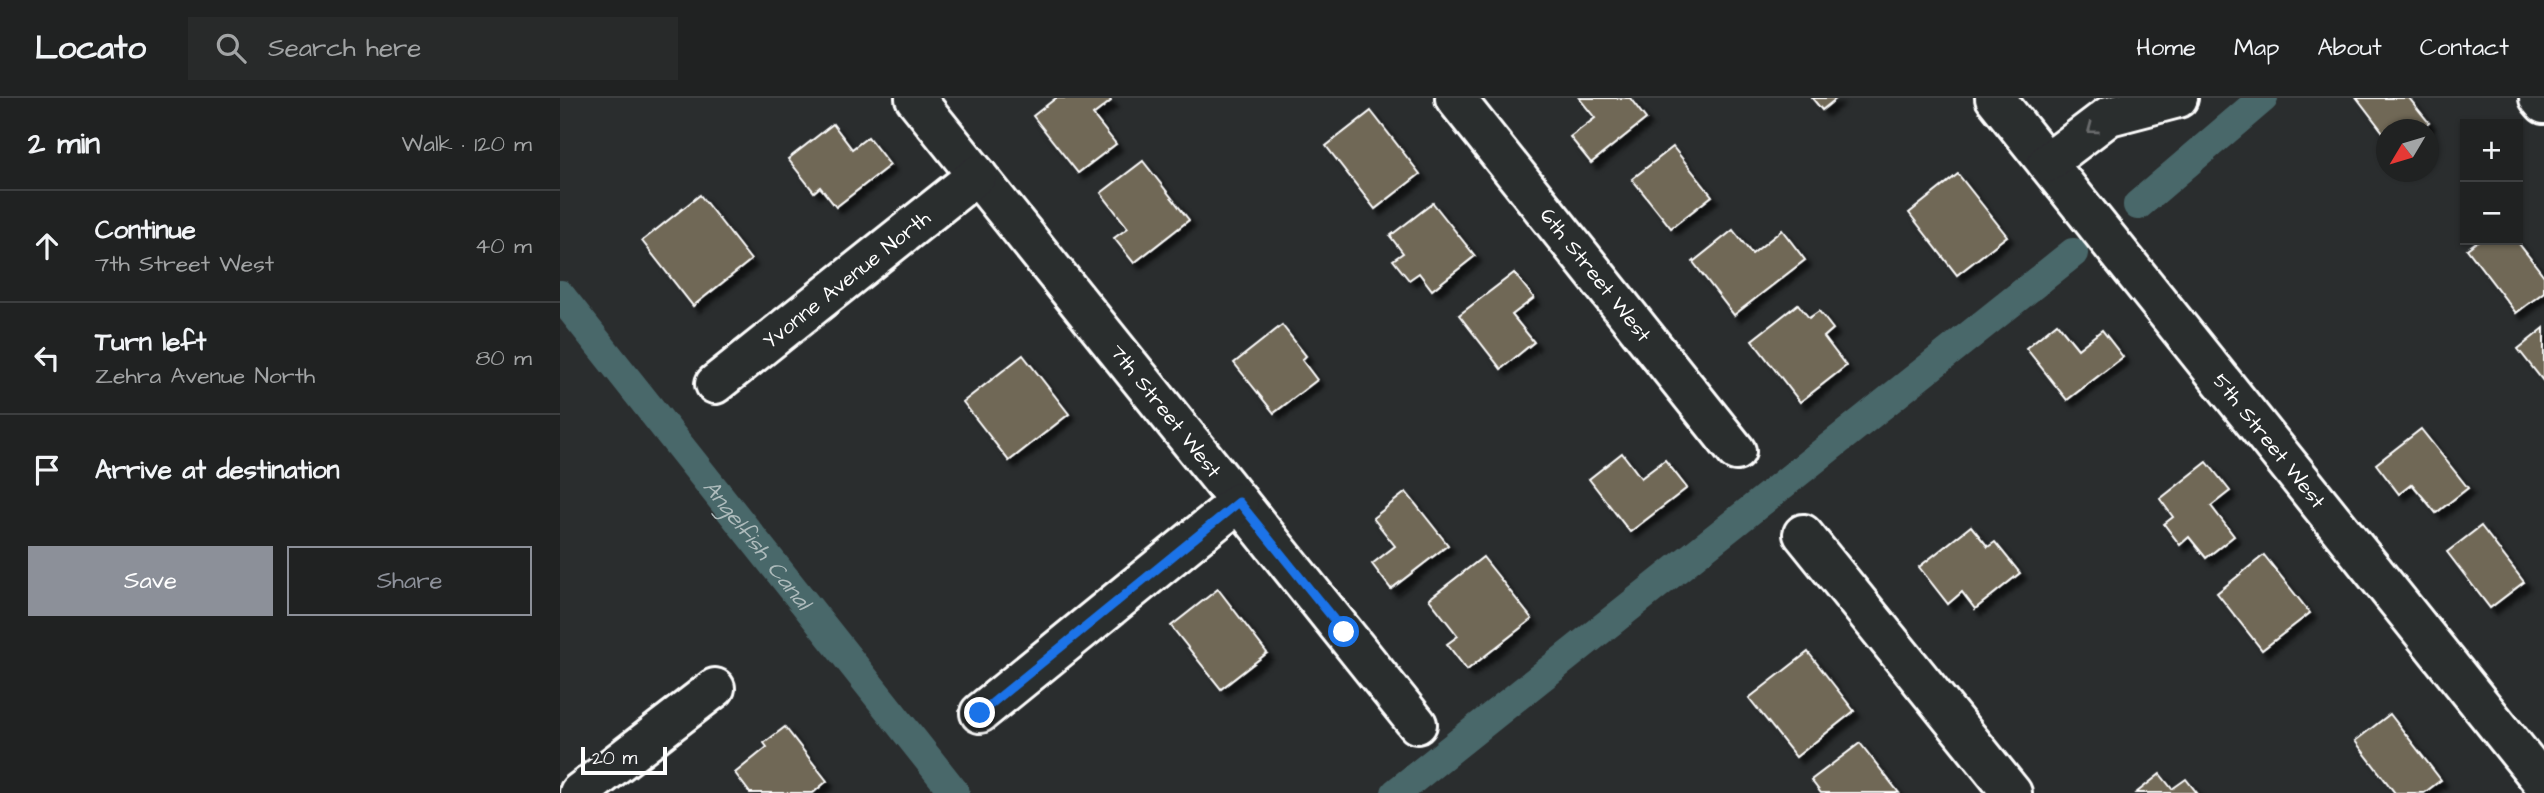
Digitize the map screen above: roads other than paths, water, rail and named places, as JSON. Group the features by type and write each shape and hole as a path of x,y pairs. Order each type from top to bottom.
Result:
{"street":[{"name":"7th Street West","path":"915,98 1417,724"},
{"name":"6th Street West","path":"1455,98 1736,451"},
{"name":"5th Street West","path":"1995,98 2544,784"},
{"path":"2046,163 2109,116 2178,98"},
{"path":"2539,98 2544,104"},
{"name":"Yvonne Avenue North","path":"715,384 977,175"},
{"path":"980,713 1239,502"},
{"path":"1803,534 2012,793"},
{"path":"579,793 715,688"}],"waterway":[{"path":"2138,205 2263,98"},
{"path":"1396,793 2073,253"},
{"name":"Angelfish Canal","path":"560,295 955,793"}]}
